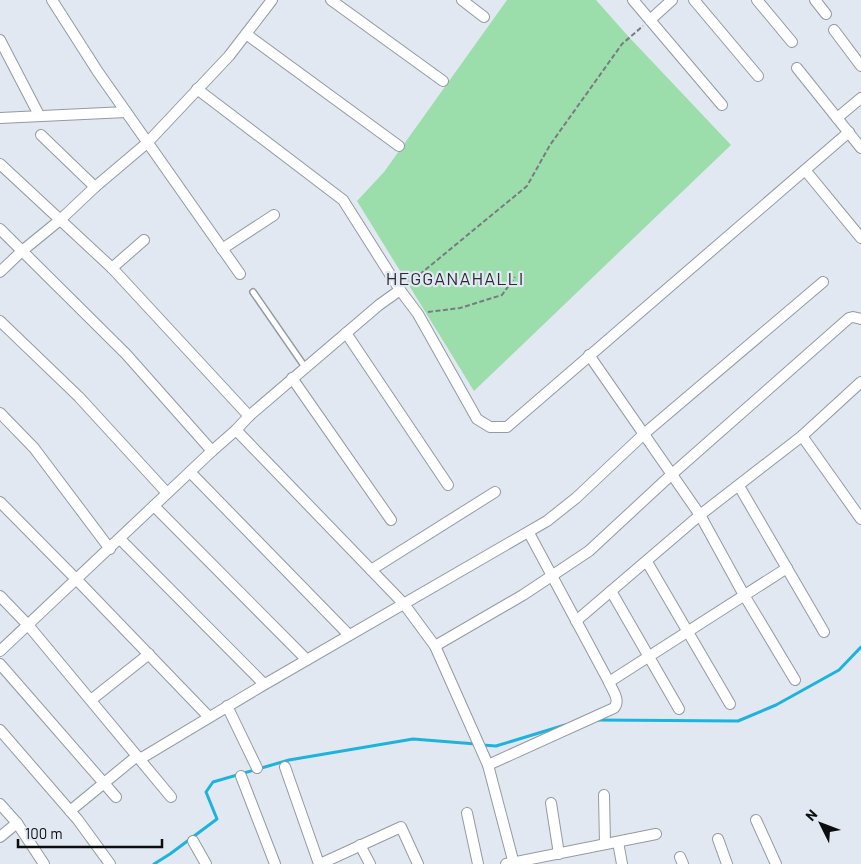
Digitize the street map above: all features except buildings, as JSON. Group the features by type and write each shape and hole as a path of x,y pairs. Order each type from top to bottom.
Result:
{"street":[{"path":"52,0 98,72 240,274"},
{"path":"0,272 147,143 229,56 272,0"},
{"path":"331,0 443,81"},
{"path":"462,0 484,17"},
{"path":"633,0 722,105"},
{"path":"650,20 672,0"},
{"path":"694,0 758,76"},
{"path":"757,0 792,42"},
{"path":"815,0 826,14"},
{"path":"834,30 861,66"},
{"path":"246,34 399,146"},
{"path":"0,40 39,115"},
{"path":"797,68 861,148"},
{"path":"197,89 343,200 400,290 418,314 477,419 490,427 507,427 849,132"},
{"path":"837,118 861,98"},
{"path":"0,118 126,112"},
{"path":"41,135 95,187"},
{"path":"0,164 112,268 249,416"},
{"path":"805,170 861,238"},
{"path":"222,249 274,214"},
{"path":"0,229 126,354 212,452"},
{"path":"112,268 144,240"},
{"path":"70,811 139,757 547,521 576,498 645,434 823,282"},
{"path":"0,651 120,540 249,416 378,305 400,290"},
{"path":"435,646 552,577 597,544 671,475 849,318 861,319"},
{"path":"0,321 79,397 168,493"},
{"path":"346,333 448,484"},
{"path":"589,355 700,515 744,595 795,680"},
{"path":"292,378 391,520"},
{"path":"576,621 700,515 802,436 861,382"},
{"path":"0,413 34,448 110,549"},
{"path":"236,430 404,604 435,646 488,765 511,864 656,834"},
{"path":"802,436 861,519"},
{"path":"190,472 349,636"},
{"path":"739,486 824,632"},
{"path":"371,570 495,492"},
{"path":"0,502 209,717"},
{"path":"154,506 306,660"},
{"path":"488,765 581,724 617,705 617,699 609,682 529,533"},
{"path":"120,540 264,684"},
{"path":"647,562 730,704"},
{"path":"609,682 787,568"},
{"path":"611,591 679,709"},
{"path":"0,596 28,625 172,797"},
{"path":"90,700 148,654"},
{"path":"0,664 116,797"},
{"path":"227,706 257,768"},
{"path":"0,730 70,811 110,864"},
{"path":"285,767 320,864 401,827 418,864"},
{"path":"240,776 275,864"},
{"path":"604,795 605,844"},
{"path":"551,803 560,854"},
{"path":"0,804 17,823 44,864"},
{"path":"466,813 478,864"},
{"path":"756,820 776,864"},
{"path":"0,837 17,823"},
{"path":"718,840 727,864"},
{"path":"193,841 206,864"},
{"path":"618,842 622,864"},
{"path":"360,845 370,864"}],"lane":[{"path":"253,292 305,368"}],"path":[{"path":"400,290 527,186 550,145 622,44 650,20"},
{"path":"418,314 460,308 502,295 515,277"}],"green space":[{"path":"507,0 596,0 731,145 474,391 357,201 384,172"}],"waterway":[{"path":"596,720 738,721 776,705 839,670 861,647"},
{"path":"482,745 496,746 565,725"},
{"path":"154,864 217,819 206,792 213,782 289,760 413,739 476,744"}],"district":[{"name":"HEGGANAHALLI","path":"455,279"}]}
